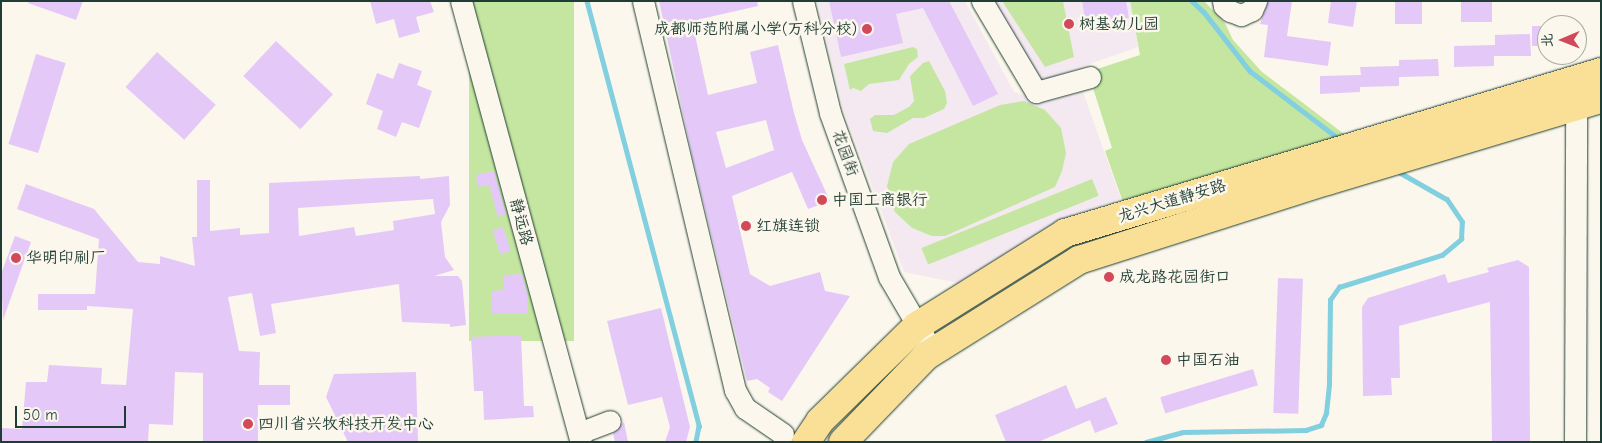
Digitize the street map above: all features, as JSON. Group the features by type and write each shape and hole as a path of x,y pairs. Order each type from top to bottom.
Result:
{"main road":[{"name":"龙兴大道静安路","path":"794,438 820,421 917,326 1065,233 1601,72"},
{"name":"龙兴大道静安路","path":"843,442 926,356 1079,260 1327,181 1588,103"}],"street":[{"name":"静远路","path":"461,1 580,437"},
{"path":"643,1 735,390 745,408 794,438"},
{"name":"花园街","path":"803,1 830,114 889,277 933,352"},
{"path":"982,1 1036,92 1090,77"},
{"path":"1222,1 1224,6 1230,11 1241,14 1252,10 1256,1"},
{"path":"1575,442 1588,103"},
{"path":"580,437 610,421"}],"shaded area":[{"path":"817,1 965,1 1014,92 1044,102 1083,92 1121,199 1061,219 958,283 904,272 844,111"},
{"name":"树基幼儿园","path":"990,1 1130,1 1138,47 1041,81"}],"green space":[{"path":"469,1 574,1 574,341 469,341"},
{"path":"1002,1 1063,1 1074,57 1045,67"},
{"path":"1130,1 1204,1 1225,23 1233,40 1262,72 1348,137 1124,205 1105,151 1112,148 1088,72 1140,55"},
{"path":"913,47 917,49 918,57 909,64 899,80 869,84 861,91 853,88 850,90 844,64"},
{"path":"929,61 945,91 947,103 944,109 924,118 913,118 887,133 873,131 870,119 875,115 894,115 909,107 914,101 910,76 923,63"},
{"path":"1024,101 1045,110 1061,128 1066,153 1062,171 1055,187 945,236 932,236 912,228 895,212 887,186 893,162 909,144 1000,105"},
{"path":"1092,179 1099,196 928,265 921,248"}],"building":[{"path":"29,1 83,1 76,20 28,3"},
{"path":"370,1 430,1 434,12 416,17 420,32 399,38 394,19 376,24"},
{"path":"659,1 757,1 758,6 692,21 708,95 757,83 750,52 778,45 802,140 830,201 808,209 792,172 732,196 750,274 770,286 820,272 825,291 850,296 782,401 768,392 770,388 757,379 747,381 692,155","holes":["766,120 774,150 726,168 716,132"]},
{"path":"829,1 949,1 998,94 973,106 923,8 896,14 903,43 841,57"},
{"path":"1082,1 1126,1 1129,18 1086,26"},
{"path":"1268,1 1292,1 1287,36 1331,42 1328,66 1264,57 1268,25 1260,24"},
{"path":"1331,1 1357,1 1353,27 1328,23"},
{"path":"1395,1 1422,1 1422,24 1395,24"},
{"path":"1461,1 1492,1 1492,22 1461,22"},
{"path":"1532,26 1537,26 1537,46 1532,46"},
{"path":"1530,34 1531,56 1494,56 1494,66 1454,67 1454,46 1495,45 1495,35"},
{"path":"276,41 333,94 300,129 243,76"},
{"path":"157,52 216,105 184,140 126,87"},
{"path":"36,54 66,63 38,153 9,144"},
{"path":"1438,59 1439,76 1399,77 1399,86 1360,87 1360,92 1320,94 1320,76 1361,75 1360,67 1399,66 1399,60"},
{"path":"399,63 422,71 417,85 432,91 419,128 402,122 396,137 377,129 383,111 366,104 377,73 393,79"},
{"path":"494,171 506,214 498,217 489,185 478,187 476,175"},
{"path":"420,176 420,179 449,176 450,205 441,222 445,257 454,270 434,276 458,276 462,281 466,325 450,327 450,324 402,322 399,284 271,304 276,333 260,336 252,293 228,297 239,351 260,352 259,385 290,385 290,405 258,405 258,442 203,442 203,373 175,372 173,425 149,424 148,442 1,442 1,428 22,429 26,382 47,382 49,365 102,368 101,384 126,385 133,309 87,306 87,310 38,310 38,294 95,294 99,239 17,209 26,184 94,209 138,262 160,264 160,256 195,266 192,237 197,237 197,180 210,180 210,231 240,228 240,235 269,233 269,183","holes":["433,199 435,214 393,221 394,230 356,236 354,227 299,236 298,208"]},
{"path":"503,227 511,251 500,254 493,230"},
{"name":"华明印刷厂","path":"15,236 31,242 3,320 1,274"},
{"path":"1518,260 1529,267 1530,442 1492,442 1490,302 1399,326 1400,378 1391,378 1392,395 1363,396 1362,307 1368,298 1445,274 1448,283 1489,272 1487,268"},
{"path":"522,274 527,292 528,313 492,313 491,291 504,290 503,275"},
{"path":"1278,278 1303,279 1298,414 1273,413"},
{"path":"661,308 690,427 686,442 665,442 670,427 662,397 628,405 607,321"},
{"path":"521,335 524,406 533,406 534,417 484,420 483,391 474,391 471,337"},
{"path":"1253,369 1258,385 1165,414 1160,397"},
{"path":"416,372 418,442 348,442 326,397 334,374"},
{"path":"1066,385 1076,409 1106,397 1118,424 1095,433 1090,420 1038,442 1006,442 995,415"},
{"path":"624,422 628,442 615,442 613,433"}],"waterway":[{"path":"587,1 699,426 696,442"},
{"path":"1192,1 1204,12 1250,71 1338,138"},
{"path":"1146,442 1183,432 1306,430 1321,425 1326,413 1329,383 1330,300 1339,287 1442,255 1461,239 1462,222 1447,200 1398,172"}],"place":[{"name":"树基幼儿园","path":"1069,24"},
{"name":"成都师范附属小学(万科分校)","path":"867,29"},
{"name":"中国工商银行","path":"822,200"},
{"name":"红旗连锁","path":"746,226"},
{"name":"华明印刷厂","path":"16,258"},
{"name":"成龙路花园街口","path":"1109,277"},
{"name":"中国石油","path":"1166,360"},
{"name":"四川省兴牧科技开发中心","path":"248,424"}]}
